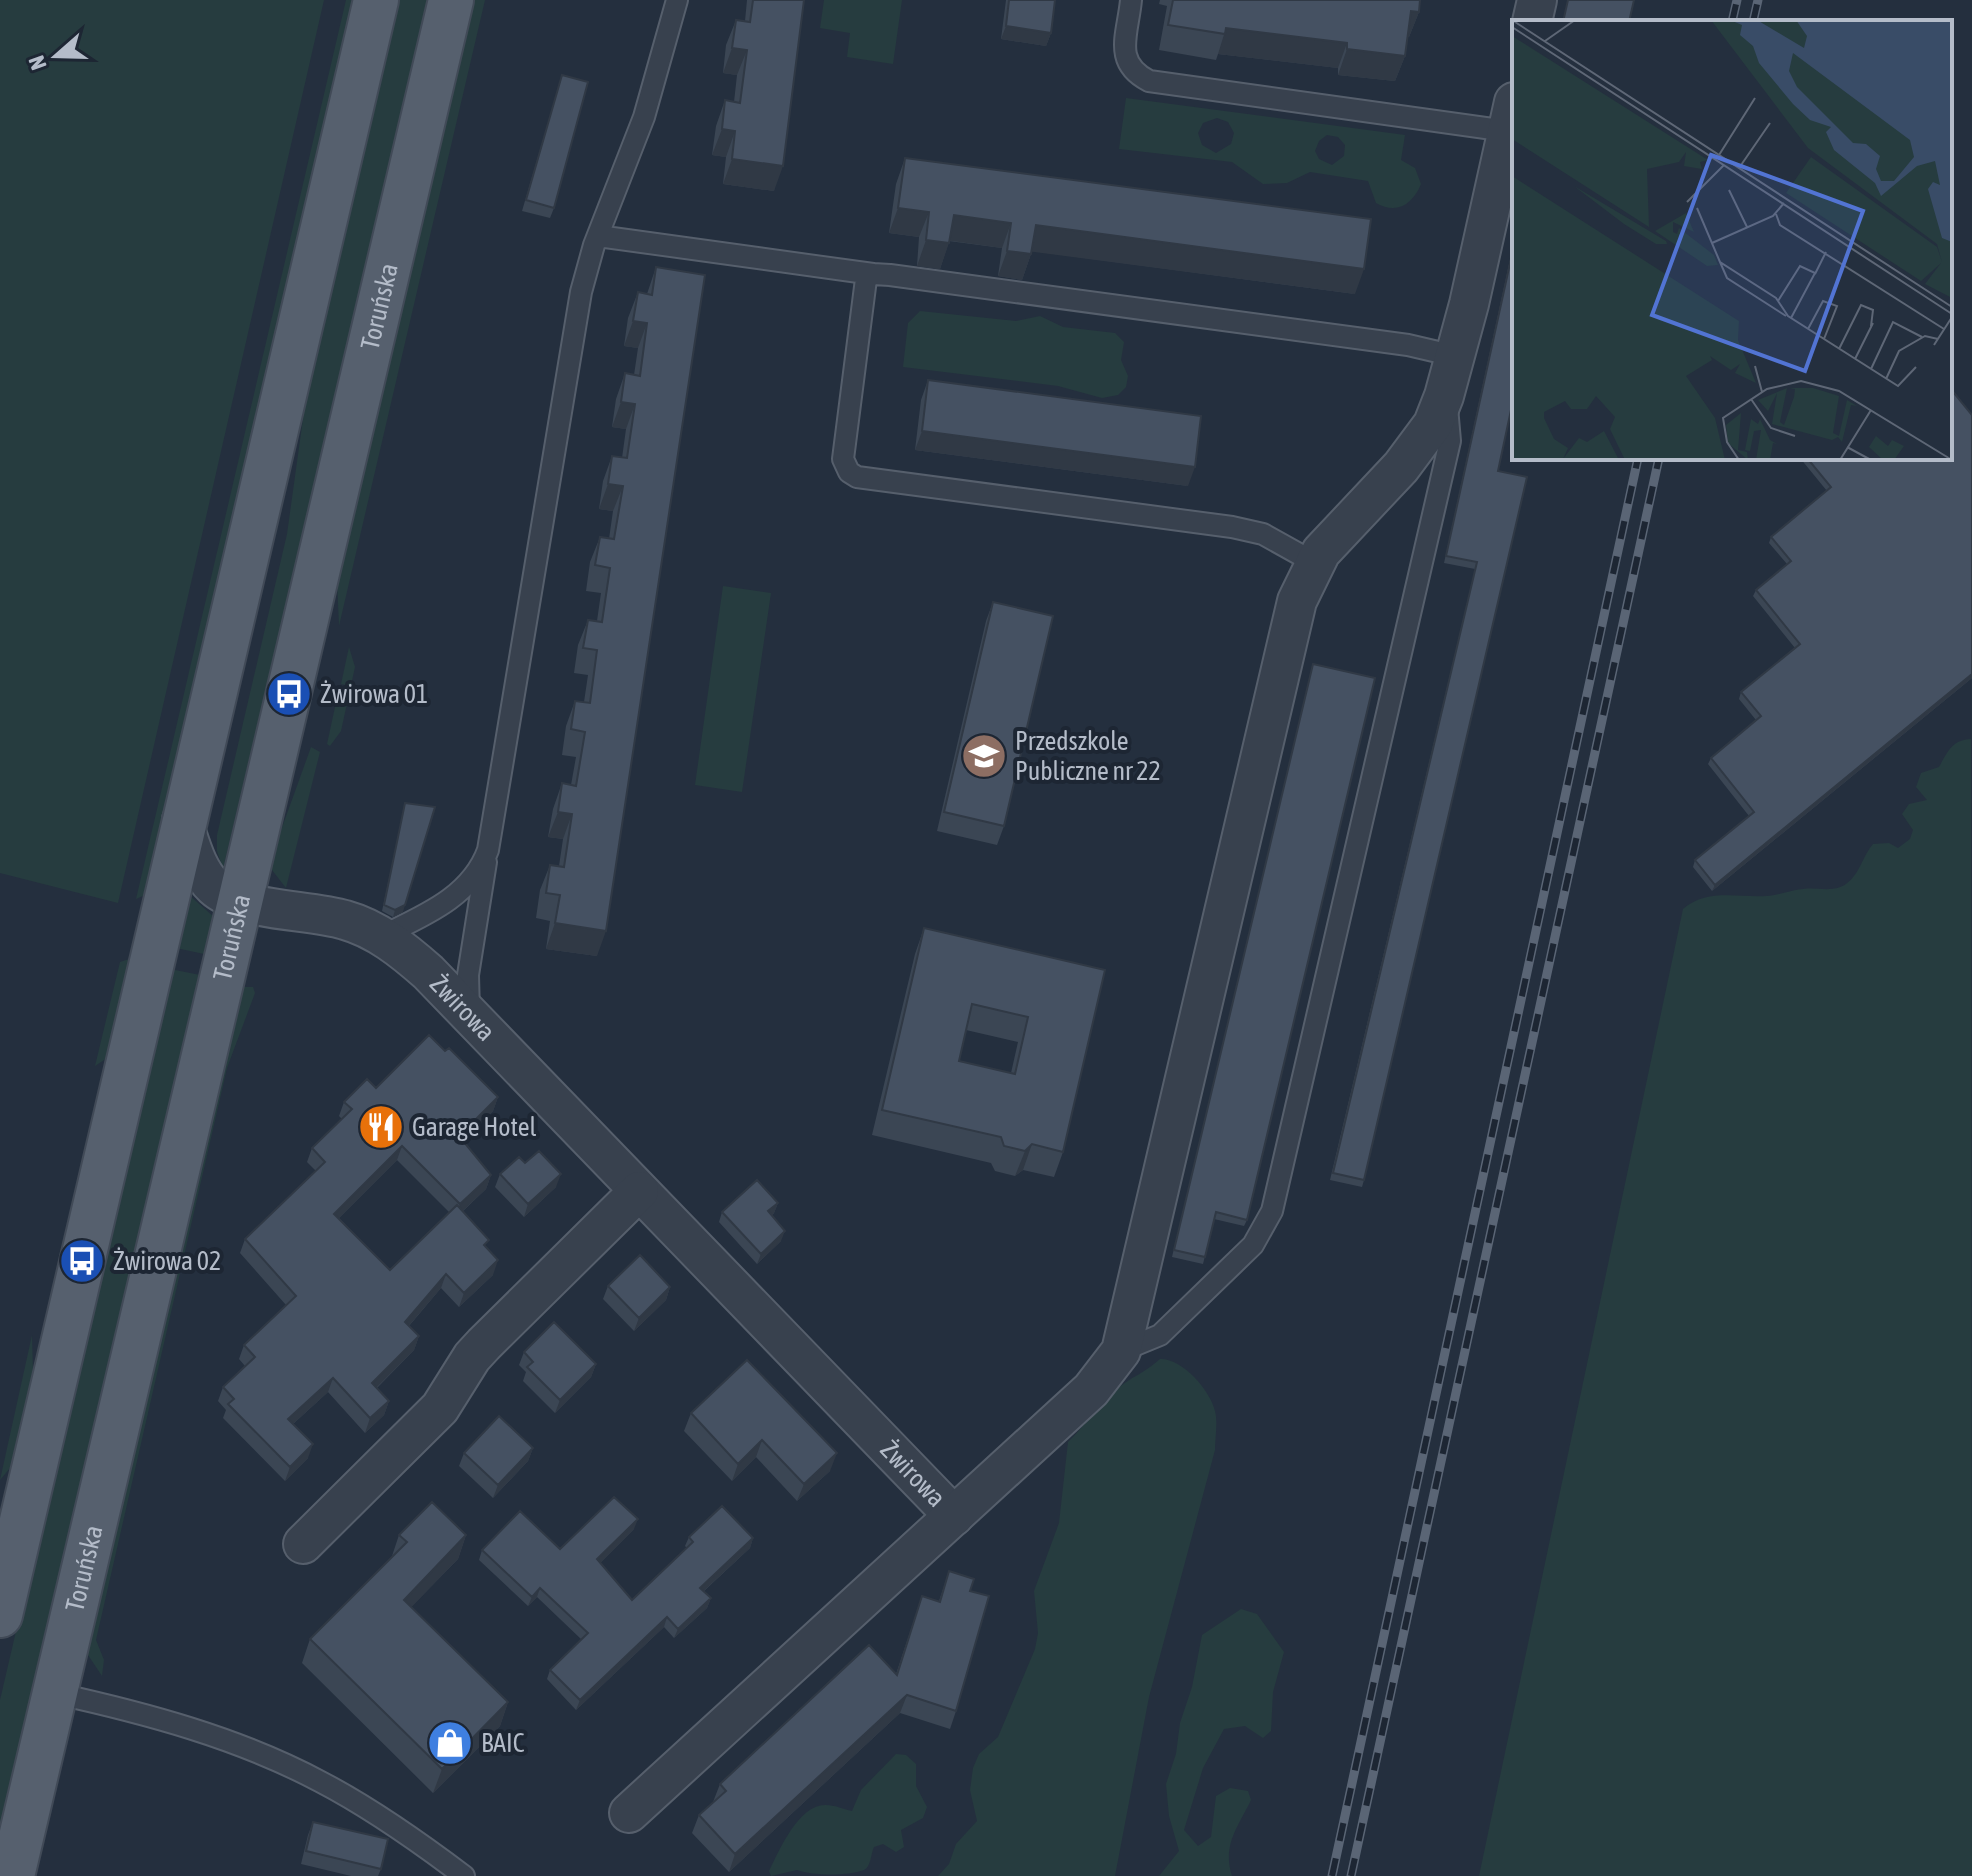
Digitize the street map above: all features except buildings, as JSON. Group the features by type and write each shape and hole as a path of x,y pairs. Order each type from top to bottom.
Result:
{"main road":[{"path":"0,1615 11,1515 182,820 376,0"},
{"name":"Toruńska","path":"12,1876 451,0"}],"street":[{"path":"1532,20 1537,0"},
{"path":"629,1813 1091,1390 1121,1351 1297,601 1315,563 1339,530 1414,450 1433,424 1455,356 1511,116"},
{"path":"182,820 201,869 215,888 240,901"},
{"name":"Żwirowa","path":"240,901 345,920 382,936 428,972 954,1516"},
{"path":"303,1544 440,1408 467,1364 484,1344 639,1191"}],"lane":[{"path":"469,1013 468,975 581,292 598,236 644,117 677,0"},
{"path":"1131,0 1122,47 1129,66 1149,81 1511,116"},
{"path":"598,236 1408,345 1455,356"},
{"path":"873,274 866,279 843,459 849,472 857,477 1232,527 1263,534 1315,563"},
{"path":"1121,1351 1160,1335 1253,1245 1272,1211 1450,441 1451,418 1444,396"},
{"path":"382,936 448,900 482,867 488,850"},
{"path":"54,1693 168,1722 279,1762 322,1782 393,1826 464,1876"}],"green space":[{"path":"0,0 324,0 118,903 0,873"},
{"path":"346,0 354,0 145,895 136,899"},
{"path":"396,0 430,0 223,869 217,851 217,835 287,534 311,361"},
{"path":"472,0 485,0 339,626 337,580"},
{"path":"824,0 902,0 893,64 847,57 850,33 820,28"},
{"path":"1126,98 1405,135 1401,160 1415,168 1421,184 1409,202 1391,208 1376,203 1368,181 1310,172 1287,183 1263,184 1232,162 1119,149","holes":["1217,118 1228,122 1234,133 1231,144 1216,153 1202,145 1198,133 1203,123","1327,135 1338,137 1345,145 1344,156 1332,165 1319,159 1315,151 1319,141"]},
{"path":"920,311 1016,321 1040,316 1063,327 1115,333 1124,342 1121,360 1128,376 1126,387 1118,395 1102,398 1058,386 903,367 908,323"},
{"path":"723,586 771,593 742,792 695,785"},
{"path":"349,647 355,667 341,731 330,746 327,744 335,707 341,707 346,685 341,684"},
{"path":"1971,739 1972,1876 1479,1876 1683,909 1702,898 1713,896 1767,896 1803,889 1836,888 1846,884 1855,875 1873,844 1889,843 1898,848 1910,839 1913,830 1902,814 1909,804 1927,800 1916,787 1921,773 1939,767 1955,744"},
{"path":"311,747 320,752 286,888 272,870 271,858"},
{"path":"189,895 214,917 204,954 176,948"},
{"path":"129,959 107,1058 95,1066 120,962"},
{"path":"170,969 200,975 0,1832 0,1700"},
{"path":"241,987 253,987 255,993 227,1068 96,1640 104,1660 102,1676 86,1652"},
{"path":"32,1335 33,1371 10,1468 0,1480"},
{"path":"1160,1359 1186,1369 1207,1394 1216,1416 1215,1450 1149,1697 1115,1876 938,1876 949,1864 956,1844 977,1821 970,1790 973,1768 979,1754 998,1737 1035,1649 1038,1633 1034,1591 1059,1523 1068,1442 1110,1395"},
{"path":"1241,1609 1257,1614 1284,1652 1273,1692 1271,1731 1263,1738 1245,1726 1224,1729 1203,1768 1184,1830 1198,1846 1211,1837 1216,1796 1230,1788 1248,1791 1251,1800 1230,1845 1232,1876 1159,1876 1179,1851 1169,1816 1166,1784 1176,1754 1180,1723 1192,1687 1202,1635"},
{"path":"896,1754 906,1755 916,1764 916,1786 927,1807 923,1818 901,1830 904,1847 896,1852 883,1844 874,1847 868,1866 857,1872 821,1874 797,1870 771,1876 769,1871 785,1840 807,1812 826,1805 852,1811 861,1790"}],"railway":[{"path":"1732,20 1737,0"},
{"path":"1753,20 1758,0"},
{"path":"1332,1876 1638,460"},
{"path":"1351,1876 1659,460"}],"place":[{"name":"Żwirowa 01","path":"289,694"},
{"name":"Przedszkole Publiczne nr 22","path":"984,756"},
{"name":"Garage Hotel","path":"381,1127"},
{"name":"Żwirowa 02","path":"82,1261"},
{"name":"BAIC","path":"450,1743"}]}
